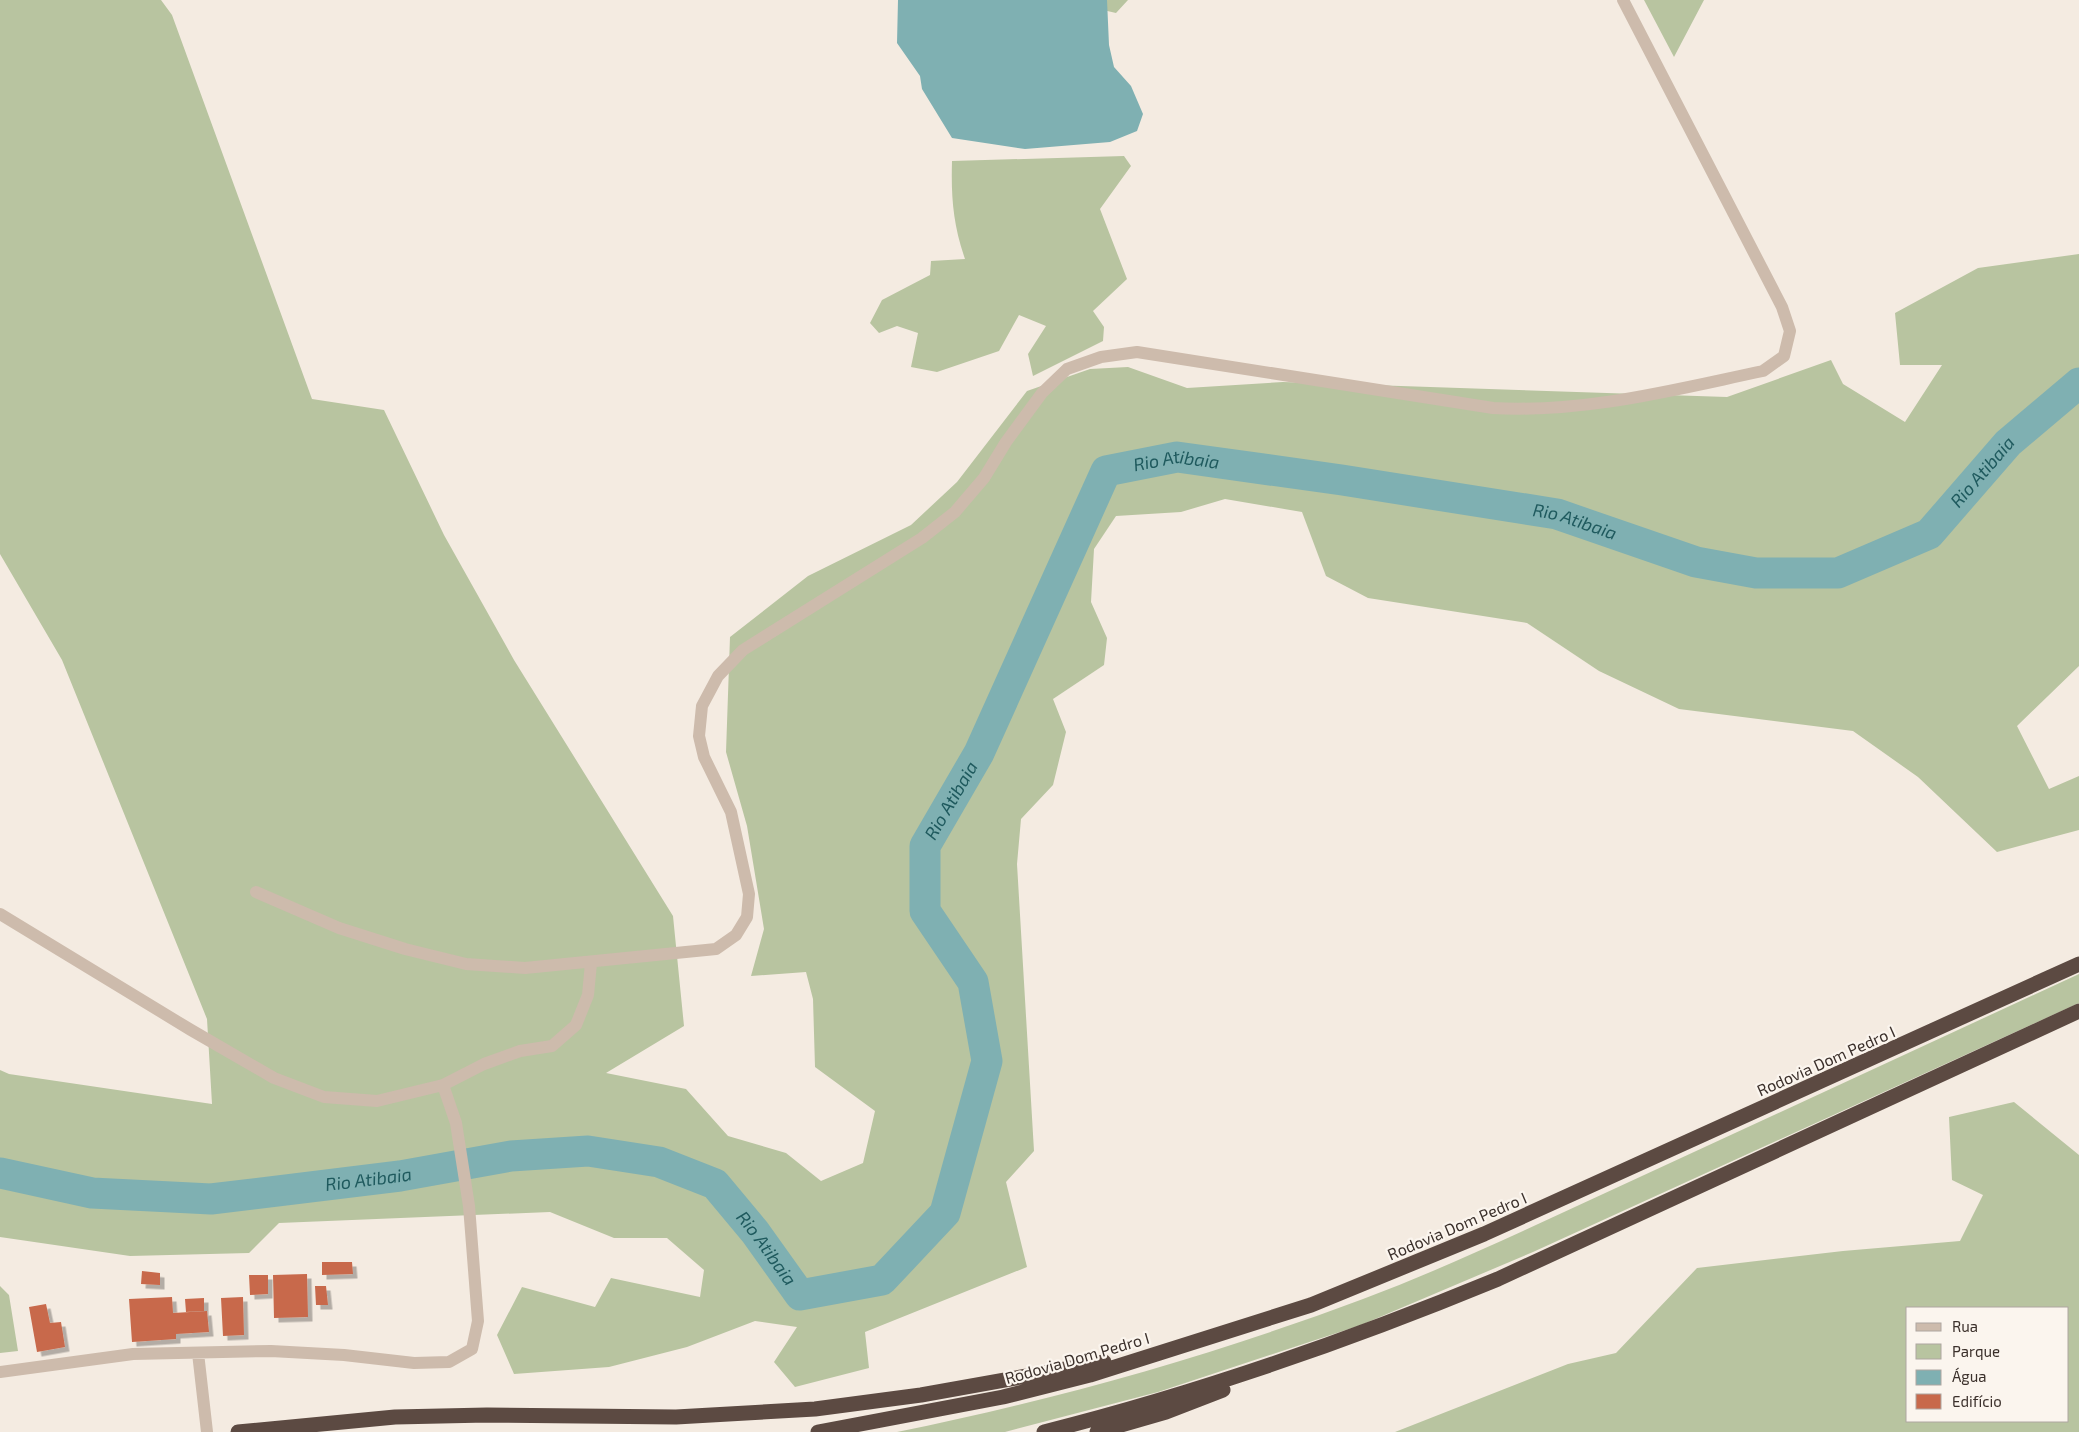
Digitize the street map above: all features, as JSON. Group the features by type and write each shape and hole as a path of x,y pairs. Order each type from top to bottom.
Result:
{"highway":[{"name":"Rodovia Dom Pedro I","path":"818,1432 1003,1397 1090,1375 1311,1305 1405,1269 2079,964"},
{"path":"1044,1432 1260,1370 1498,1279 2079,1011"},
{"path":"1097,1432 1166,1412 1280,1369 1400,1318"},
{"path":"238,1432 395,1417 487,1415 592,1418 676,1417 815,1409 921,1395 1177,1348"}],"street":[{"path":"256,892 339,928 405,949 466,964 525,968 591,963 716,949 736,935 747,918 749,894 731,812 704,757 699,736 702,706 718,676 743,650 922,538 954,512 984,478 1006,442 1042,393 1067,370 1101,358 1137,352 1492,408 1534,410 1590,406 1763,371 1784,356 1790,331 1782,307 1623,0"},
{"path":"0,914 274,1078 324,1097 377,1101 443,1085 484,1064 520,1051 552,1046 576,1025 588,995 591,963"},
{"path":"0,1372 133,1354 271,1351 344,1355 414,1363 449,1362 472,1349 478,1321 469,1206 456,1123 443,1085"},
{"path":"198,1353 207,1432"}],"green space":[{"path":"0,0 161,0 172,15 312,399 384,410 444,535 514,660 673,916 684,1026 606,1073 686,1089 728,1136 786,1153 821,1181 863,1163 875,1111 815,1067 813,999 806,972 751,976 764,929 747,826 726,752 730,637 808,576 911,525 957,482 1027,391 1090,369 1128,367 1187,388 1283,382 1727,397 1831,360 1843,384 1905,422 1942,365 1900,365 1895,313 1978,268 2079,254 2079,666 2017,726 2049,789 2079,776 2079,830 1997,852 1918,777 1853,731 1679,709 1599,671 1527,623 1368,598 1326,576 1302,512 1225,499 1181,512 1116,516 1094,549 1091,602 1107,638 1104,665 1053,699 1066,732 1053,785 1021,819 1017,864 1034,1151 1006,1182 1027,1267 865,1332 869,1368 795,1387 774,1362 797,1327 755,1321 687,1347 609,1367 514,1374 497,1335 522,1287 595,1307 611,1278 700,1297 704,1270 667,1238 614,1238 550,1212 279,1223 249,1253 130,1256 0,1237 0,1070 9,1074 212,1104 207,1019 62,660 0,554"},
{"path":"1060,0 1128,0 1116,13"},
{"path":"1644,0 1704,0 1674,57"},
{"path":"1124,156 1131,166 1100,209 1127,279 1093,311 1104,327 1103,341 1033,376 1028,354 1046,326 1019,315 999,351 937,372 911,367 918,333 897,326 879,333 870,323 882,300 930,275 931,261 965,259 954,210 952,161"},
{"path":"2079,974 2079,1003 1533,1252 1361,1325 1158,1392 1005,1432 897,1432 1015,1406 1132,1375 1306,1320 1383,1291 1523,1231"},
{"path":"2014,1102 2079,1155 2079,1432 1395,1432 1568,1364 1616,1353 1697,1268 1843,1251 1960,1241 1983,1195 1952,1180 1949,1117"},
{"path":"0,1286 9,1295 18,1351 0,1353"}],"water":[{"path":"898,0 1107,0 1109,45 1114,67 1131,86 1143,114 1137,131 1110,142 1025,149 952,138 922,89 920,76 897,43"}],"building":[{"path":"322,1262 352,1262 353,1274 322,1275"},
{"path":"142,1271 160,1273 160,1285 141,1284"},
{"path":"307,1274 308,1317 274,1318 273,1275"},
{"path":"249,1275 268,1275 268,1294 250,1295"},
{"path":"315,1286 326,1286 328,1305 316,1305"},
{"path":"172,1297 173,1313 207,1311 209,1332 176,1334 176,1339 132,1342 129,1299"},
{"path":"243,1297 244,1335 223,1336 221,1298"},
{"path":"204,1298 204,1311 186,1312 185,1299"},
{"path":"46,1304 50,1323 61,1322 65,1347 37,1352 29,1307"}],"waterway":[{"name":"Rio Atibaia","path":"0,1173 92,1193 211,1199 400,1176 511,1156 588,1151 659,1162 715,1184 755,1232 800,1295 882,1280 945,1213 987,1061 973,982 925,911 925,846 979,753 1106,471 1177,457 1342,480 1557,514 1696,562 1756,573 1838,573 1929,534 2008,443 2079,383"}]}
